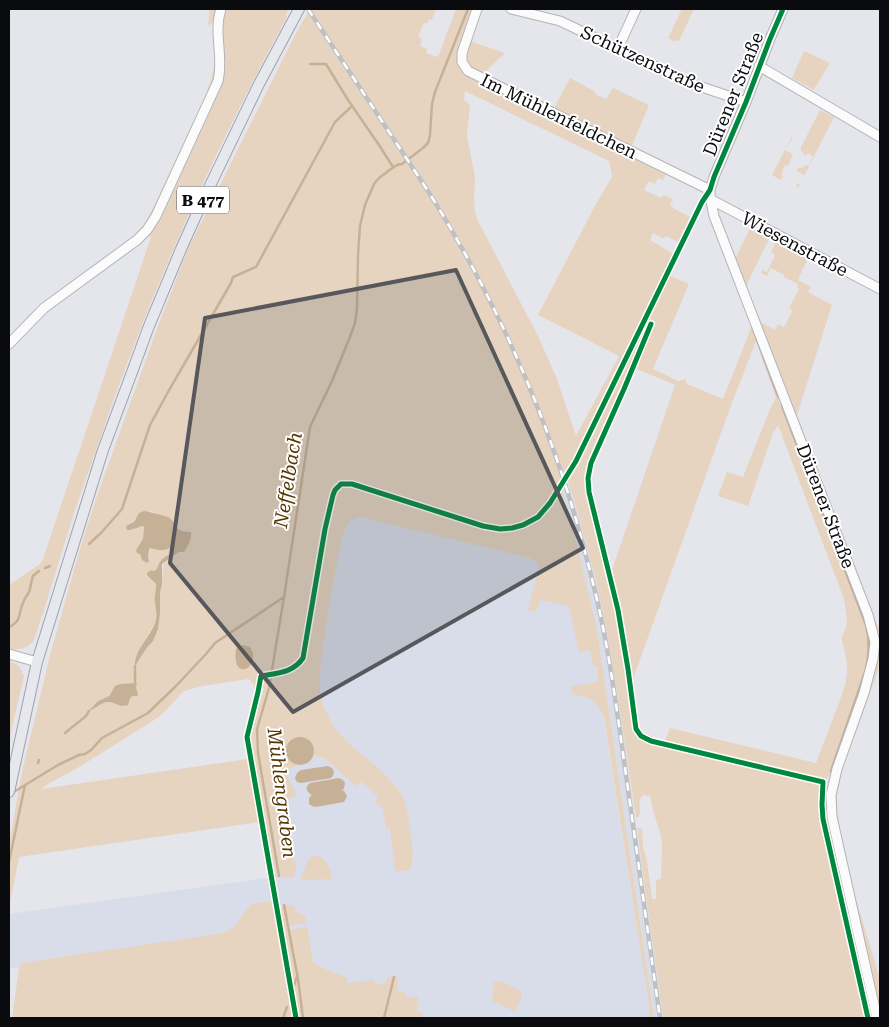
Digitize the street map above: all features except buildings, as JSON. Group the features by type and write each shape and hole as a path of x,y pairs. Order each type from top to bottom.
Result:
{"main road":[{"name":"B 477","path":"9,792 37,662 103,450 149,326 226,149 300,9"}],"street":[{"path":"9,344 44,308 137,240 147,230 156,216 218,82 221,63 218,24 221,9"},
{"name":"Im Mühlenfeldchen","path":"477,9 462,53 462,62 468,71 710,195"},
{"name":"Schützenstraße","path":"511,9 560,21 686,81 746,102"},
{"path":"618,48 636,9"},
{"name":"Dürener Straße","path":"784,9 714,177 710,195 714,216 868,615 874,636 872,668 837,769 832,790 831,806 836,842 877,1018"},
{"path":"759,66 880,137"},
{"name":"Wiesenstraße","path":"710,195 880,289"},
{"path":"9,654 37,662"}],"highlighted area":[{"path":"456,270 583,548 293,712 170,563 205,318"}],"shaded area":[{"path":"210,9 218,9 217,77 161,201 143,230 9,341 9,337 30,314 125,243 145,223 205,97 211,80 216,58 213,22 208,26"},
{"path":"224,9 289,9 287,17 215,157 151,301 75,510 34,640 23,648 9,649 9,585 40,564 43,559 151,237 149,236 52,308 9,352 9,348 39,316 150,232 154,227 219,86"},
{"path":"310,9 436,9 432,20 429,19 427,23 424,23 418,37 422,39 420,46 427,49 426,53 438,57 456,9 481,9 469,41 505,53 482,75 553,110 570,78 606,99 613,88 649,105 631,148 654,159 651,166 666,174 663,180 658,178 655,184 649,181 644,190 661,198 663,195 673,199 670,203 671,207 692,218 680,243 666,236 664,239 653,233 650,240 675,255 666,274 689,284 653,369 678,381 685,379 687,384 723,399 751,328 753,328 780,396 778,400 782,404 865,616 871,643 867,671 833,772 827,778 825,785 829,789 874,1018 663,1018 637,828 642,828 643,847 647,861 652,899 656,899 656,880 661,879 661,836 650,796 643,795 641,798 639,803 640,814 636,818 615,681 600,599 589,552 567,477 574,465 572,463 557,488 559,490 561,487 597,629 654,1018 649,1018 649,1005 604,717 599,707 592,701 583,696 572,694 571,686 598,682 596,666 593,666 590,650 579,652 569,606 540,600 536,612 528,610 539,567 537,562 530,558 361,517 354,519 348,525 340,545 322,650 320,691 326,711 340,734 380,770 401,793 407,811 412,845 413,858 409,870 397,872 395,870 390,829 386,829 383,808 375,802 378,797 361,781 356,786 324,757 317,757 314,754 314,748 292,763 298,765 284,771 295,791 296,797 278,801 284,836 290,836 296,868 294,878 273,877 251,743 251,736 264,687 255,692 254,685 249,679 202,686 184,691 160,716 41,789 248,759 259,822 19,857 9,909 9,844 22,772 50,655 98,493 188,249 297,31","holes":["465,91 609,161 612,177 538,315 619,356 576,436 557,379 538,336 477,219 474,199 475,177 467,136 470,105 464,100","756,341 776,398 743,477 727,472 718,496 748,506 773,433 778,425 844,599 847,621 842,636 847,666 845,685 816,763 670,728 665,741 657,740 646,736 638,727 632,682 730,408","637,369 675,385 612,570 591,486 594,463","150,511 163,516 178,529 185,532 179,552 163,564 160,613 150,645 138,661 135,661 157,618 155,603 156,584 147,575 156,571 161,560 171,554 174,548 151,548 149,549 148,558 142,560 136,550 143,539 144,527 130,530 128,524 134,522 136,517","134,683 137,690 131,697 130,702 125,706 107,702 90,711 98,701 109,696 113,689 119,685"]},
{"path":"682,9 694,9 679,41 676,40 675,42 668,38"},
{"path":"804,51 830,63 814,90 792,78"},
{"path":"820,110 834,117 798,188 796,187 798,183 800,184 804,175 797,171 798,168 806,165 809,166 813,156 807,153 806,156 801,151 801,147"},
{"path":"792,136 785,150 793,154 788,166 785,165 781,180 772,175"},
{"path":"751,226 799,251 808,258 798,280 811,287 808,292 832,305 797,415 880,629 880,634 877,631 759,324 761,324 760,322 775,330 778,324 784,327 793,310 789,308 799,289 797,287 798,284 771,268 767,276 761,273 762,270 767,272 775,255 771,252 777,240 770,237 746,286 735,259"},
{"path":"567,477 588,549 608,639 623,730 663,1018 654,1018 597,629 561,487"},
{"path":"333,502 515,531 590,632 649,1005 649,1018 298,1018 226,938 9,969 9,914 273,877 251,736 264,686 285,675"},
{"path":"144,511 168,517 178,529 191,532 191,535 184,552 179,552 162,564 158,629 153,641 135,666 137,654 151,632 156,618 156,584 147,573 151,570 156,570 161,560 171,554 174,548 157,550 151,548 149,549 149,561 147,563 142,560 136,550 143,539 144,527 127,530 126,526 134,522 139,513"},
{"path":"243,645 250,647 253,654 253,661 246,669 238,666 236,660 236,649"},
{"path":"880,654 880,665 842,771 837,795 837,808 841,837 855,896 880,979 880,1018 837,829 835,794 836,786"},
{"path":"9,660 19,666 24,676 11,732 9,757"},
{"path":"137,684 138,695 131,697 128,705 122,706 106,702 89,711 98,701 109,696 115,686"},
{"path":"300,737 310,741 314,751 310,761 300,765 290,761 286,751 290,741"},
{"path":"328,766 334,771 331,778 301,783 297,782 295,778 301,770"},
{"path":"339,778 345,783 344,789 341,790 347,796 344,802 316,807 309,804 309,798 312,795 307,788 310,783"},
{"path":"314,856 325,860 332,879 300,879 308,860"},
{"path":"278,902 279,910 289,905 294,906 296,912 305,915 306,923 288,926 289,930 307,927 313,962 346,977 347,983 374,980 375,984 385,983 388,977 396,976 398,980 397,991 406,992 406,997 419,997 416,1008 419,1012 422,1011 423,1018 12,1018 21,963 224,933 233,928 251,904"},
{"path":"500,981 521,992 521,999 515,1011 492,1001 494,982"}],"waterway":[{"name":"Neffelbach","path":"12,793 58,765 85,754 102,738 148,713 176,686 215,643 284,597 310,427 332,381 355,323 360,226 365,205 374,184 379,178 397,165 402,164 428,143 435,92 468,9"},
{"path":"310,64 326,64 393,167"},
{"path":"89,544 122,509 150,425 233,277 256,267 335,122 352,106"},
{"path":"753,329 778,396"},
{"path":"782,406 866,625 868,636 866,669 831,771"},
{"path":"45,568 50,566"},
{"path":"9,627 18,620 33,576 39,571"},
{"name":"Mühlengraben","path":"279,876 258,753 257,729 269,688 284,597"},
{"path":"135,666 135,683"},
{"path":"65,733 86,716 89,711"},
{"path":"9,862 25,785"},
{"path":"826,790 825,808 827,824 872,1018"},
{"name":"Mühlengraben","path":"284,905 298,979 303,1018"},
{"name":"Mühlengraben","path":"293,989 297,976"},
{"path":"384,1018 394,977"},
{"path":"283,1018 287,1007"}],"railway":[{"path":"308,9 428,191 481,283 526,378 563,477 598,602 607,649 660,1018"}],"cycle path":[{"path":"296,1018 247,737 261,676 290,669 303,658 325,529 335,490 341,484 352,484 483,526 500,529 523,525 538,517 550,503 576,461 702,202 710,190 783,9"},
{"path":"651,324 591,463 588,478 589,492 618,610 636,729 641,736 651,741 823,782 823,819 868,1018"}]}
